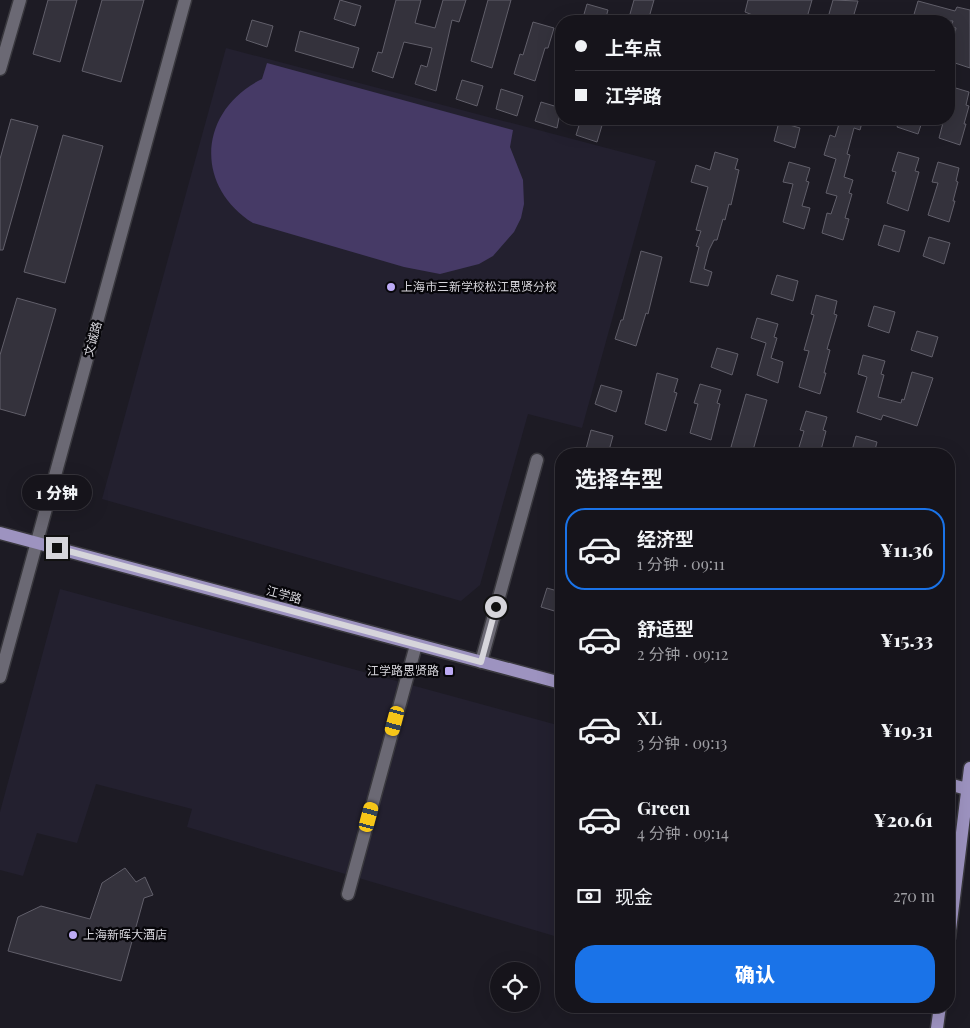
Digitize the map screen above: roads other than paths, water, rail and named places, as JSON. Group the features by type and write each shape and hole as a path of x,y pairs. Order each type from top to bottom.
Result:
{"main road":[{"name":"江学路","path":"0,533 555,681"},
{"path":"955,894 969,790 970,768"},
{"path":"955,786 969,790"},
{"path":"937,1028 939,1013"}],"street":[{"path":"0,69 20,0"},
{"name":"文诚路","path":"0,677 38,544 185,0"},
{"path":"481,662 537,460"},
{"path":"348,894 416,645"}],"place":[{"name":"上海市三新学校松江思贤分校","path":"391,287"},
{"name":"江学路思贤路","path":"449,671"},
{"name":"上海新晖大酒店","path":"73,935"}]}
